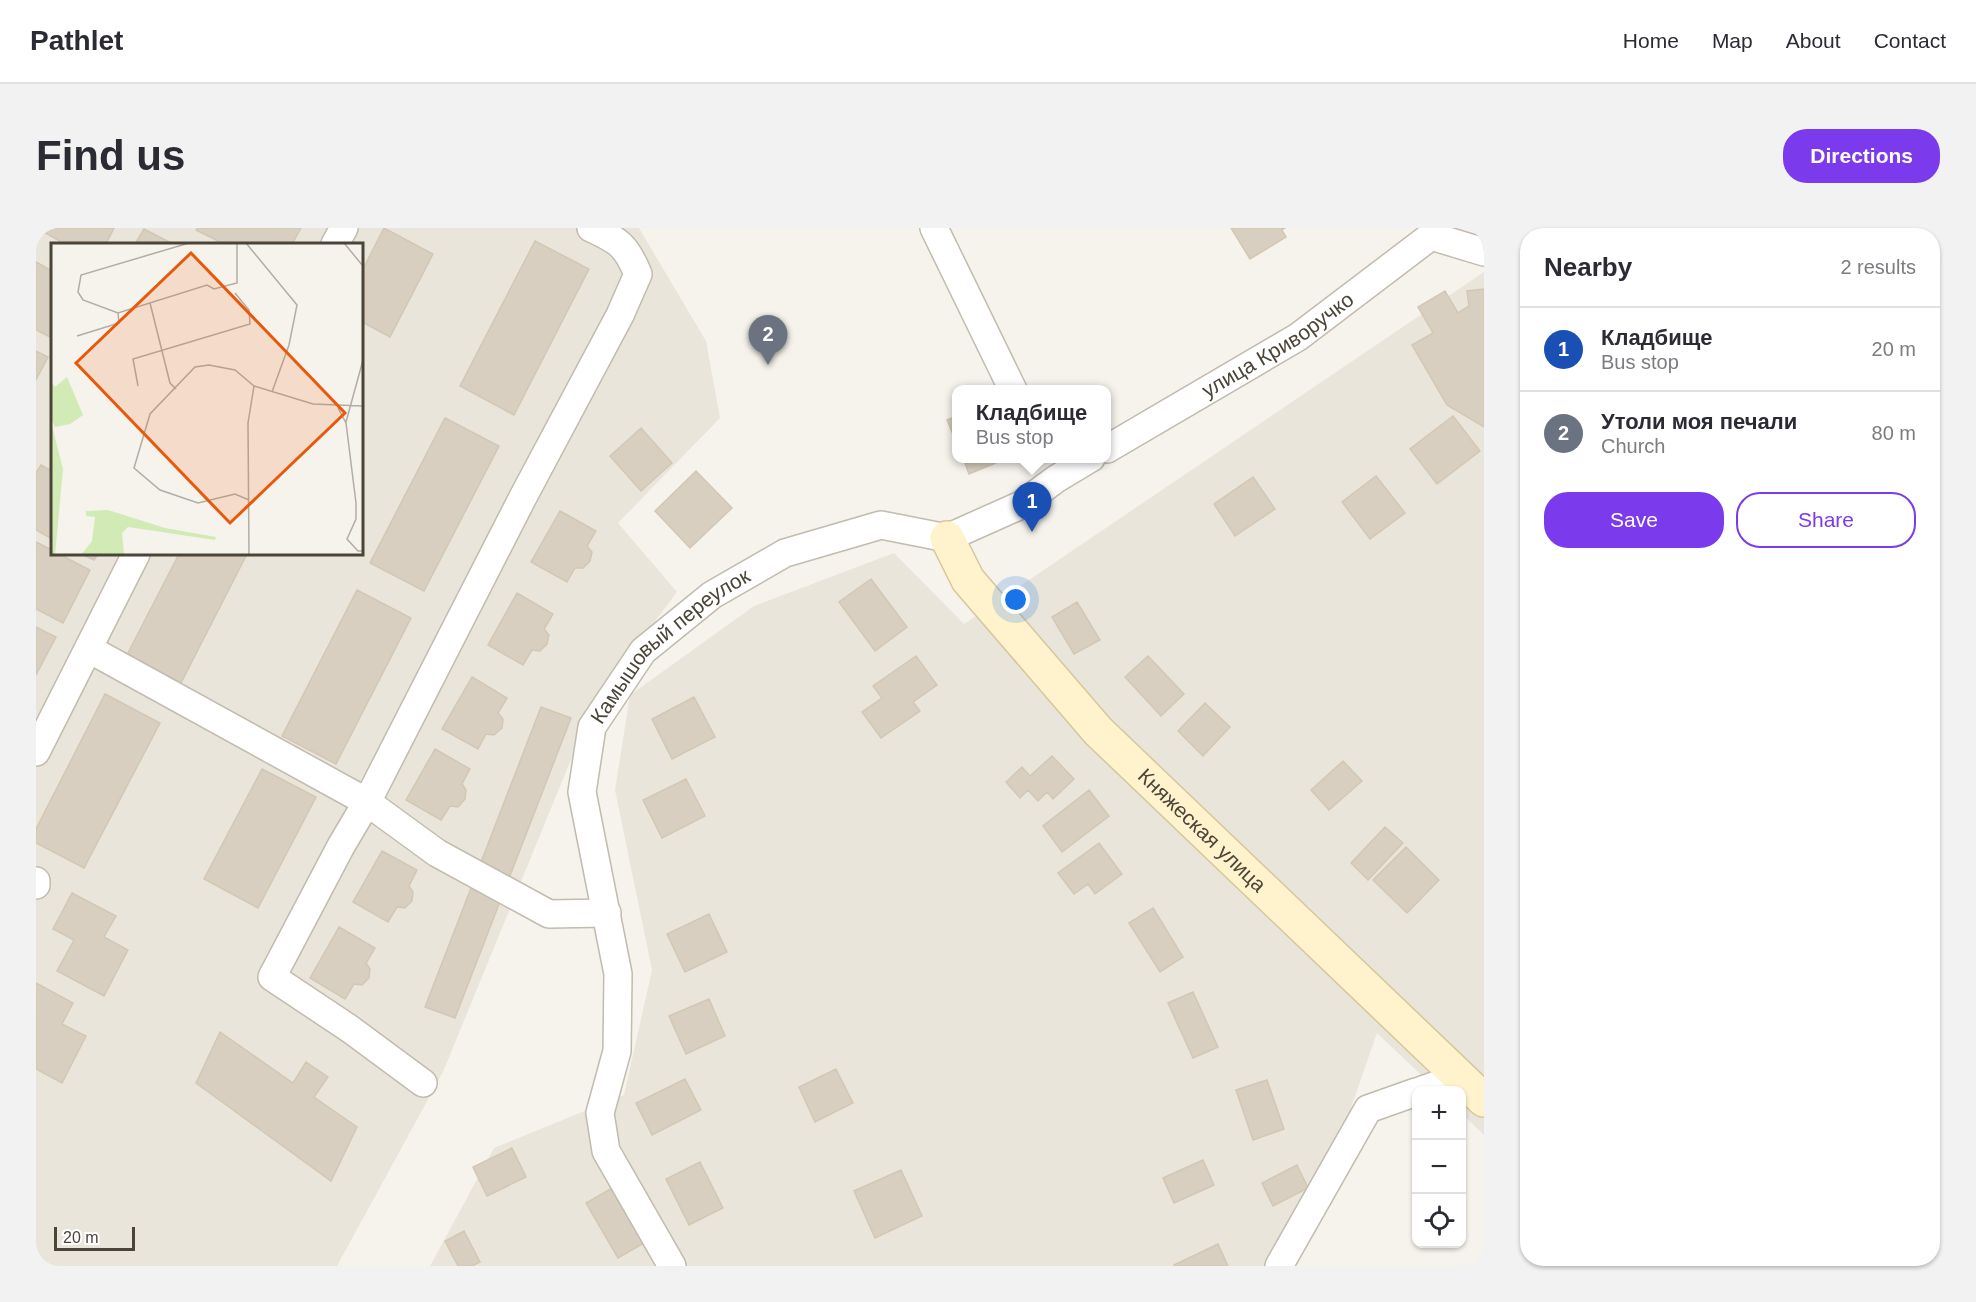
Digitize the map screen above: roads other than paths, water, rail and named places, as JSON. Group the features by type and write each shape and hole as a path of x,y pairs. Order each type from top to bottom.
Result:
{"street":[{"path":"336,243 344,228"},
{"path":"423,1083 350,1029 272,977 341,846 367,802 523,497 620,315 638,274 629,253 614,239 591,228"},
{"path":"934,228 1011,385"},
{"path":"1435,232 1484,252"},
{"name":"улица Криворучко","path":"1111,447 1298,337 1435,232"},
{"path":"947,538 1021,504 1051,469 1075,463"},
{"name":"Камышовый переулок","path":"672,1266 606,1151 600,1113 616,1051 618,974 582,792 592,727 643,651 712,595 785,553 881,525 947,538"},
{"name":"Княжеская улица","path":"947,538 968,580 1098,730 1484,1100"},
{"path":"36,752 136,555"},
{"path":"89,649 367,802 437,853 549,914 606,913"},
{"path":"1434,1086 1460,1077"},
{"path":"1279,1266 1368,1109 1412,1093"}],"place":[{"name":"Утоли моя печали","path":"768,365"},
{"name":"Кладбище","path":"1032,532"}]}
